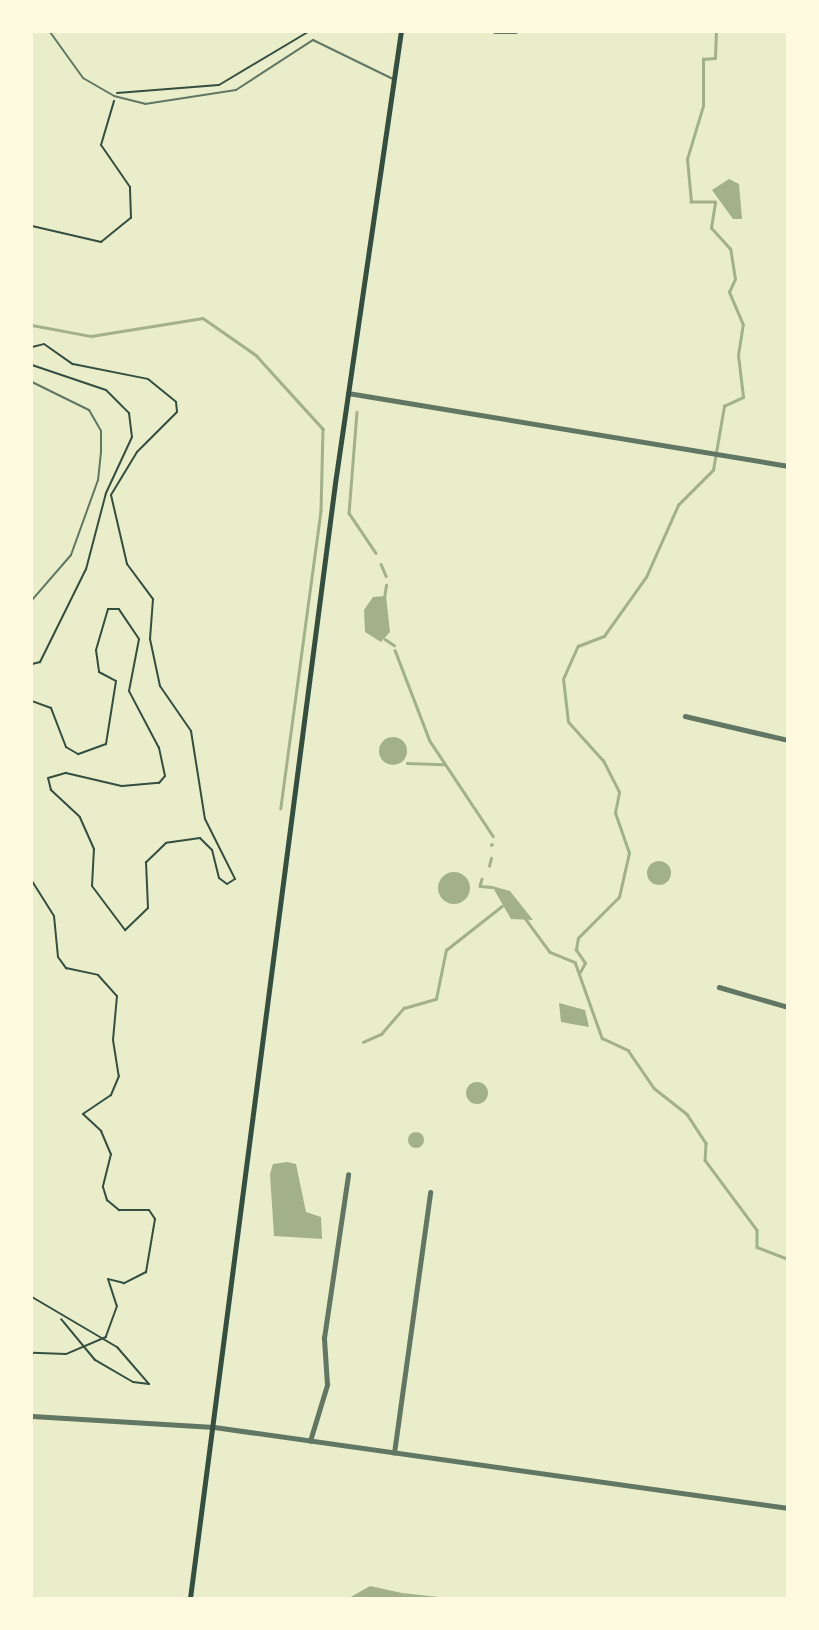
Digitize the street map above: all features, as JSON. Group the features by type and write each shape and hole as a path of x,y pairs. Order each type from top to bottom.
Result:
{"main road":[{"path":"190,1598 348,393 401,32"}],"street":[{"path":"495,32 516,32"},
{"path":"348,393 788,467"},
{"path":"685,716 788,740"},
{"path":"719,987 788,1007"},
{"path":"310,1441 327,1385 324,1338 348,1175"},
{"path":"394,1453 430,1192"},
{"path":"32,1416 214,1427 788,1508"}],"lane":[{"path":"50,32 70,65 116,97 157,104 222,95 313,40 394,79"},
{"path":"32,382 89,410 101,431 101,452 98,480 71,555 32,600"}],"path":[{"path":"32,226 102,242 131,218 130,187 101,145 116,97 122,88 219,85 308,32"},
{"path":"32,347 44,344 73,363 148,379 176,402 177,412 136,452 111,495 127,564 152,599 150,639 160,686 191,731 205,819 234,880 219,878 212,850 200,838 166,843 146,862 148,908 125,930 92,886 94,849 80,817 51,790 48,778 66,773 122,786 159,783 164,776 159,748 129,691 139,639 119,609 108,609 96,650 99,672 116,681 106,744 78,754 66,747 51,708 32,701"},
{"path":"32,881 54,916 58,957 66,968 98,975 117,996 113,1040 118,1076 111,1095 83,1114 101,1131 111,1154 103,1187 107,1200 119,1210 149,1210 155,1219 146,1272 124,1283 108,1279 117,1306 104,1339 83,1348 32,1353"},
{"path":"32,1297 61,1319 104,1339 149,1384 121,1377 83,1348 61,1319"}],"shaded area":[{"path":"729,179 739,184 742,219 733,219 712,190"},
{"path":"386,596 390,632 381,642 365,632 364,610 373,597"},
{"path":"393,737 403,741 407,751 403,761 393,765 383,761 379,751 383,741"},
{"path":"659,861 667,865 671,873 667,881 659,885 651,881 647,873 651,865"},
{"path":"454,872 466,876 470,888 466,900 454,904 442,900 438,888 442,876"},
{"path":"492,886 510,891 533,920 511,919"},
{"path":"559,1003 585,1010 589,1027 561,1022"},
{"path":"477,1082 485,1085 488,1093 485,1101 477,1104 469,1101 466,1093 469,1085"},
{"path":"413,1132 419,1132 424,1140 422,1146 413,1148 408,1143 408,1137"},
{"path":"273,1164 296,1164 306,1212 321,1217 322,1239 274,1236 270,1174"},
{"path":"370,1586 402,1593 448,1598 349,1598"}],"waterway":[{"path":"580,972 585,963 576,950 578,938 619,897 629,853 615,813 619,792 603,761 568,722 563,679 578,646 604,636 646,577 678,505 713,470 724,406 743,397 738,355 743,325 729,292 735,279 730,249 711,228 715,202 691,202 687,159 703,106 703,59 715,58 716,32"},
{"path":"32,325 91,336 203,318 256,355 323,429 321,511 281,808"},
{"path":"357,412 349,513 376,553"},
{"path":"381,564 386,576"},
{"path":"384,598 386,585"},
{"path":"385,639 394,645"},
{"path":"395,650 430,741 493,836"},
{"path":"407,763 443,764"},
{"path":"489,866 491,858"},
{"path":"482,879 480,886 492,887"},
{"path":"363,1042 381,1034 404,1008 436,999 446,950 502,906"},
{"path":"525,918 550,952 575,962 602,1038 628,1050 654,1088 687,1114 706,1143 705,1160 757,1230 757,1247 788,1259"}]}
